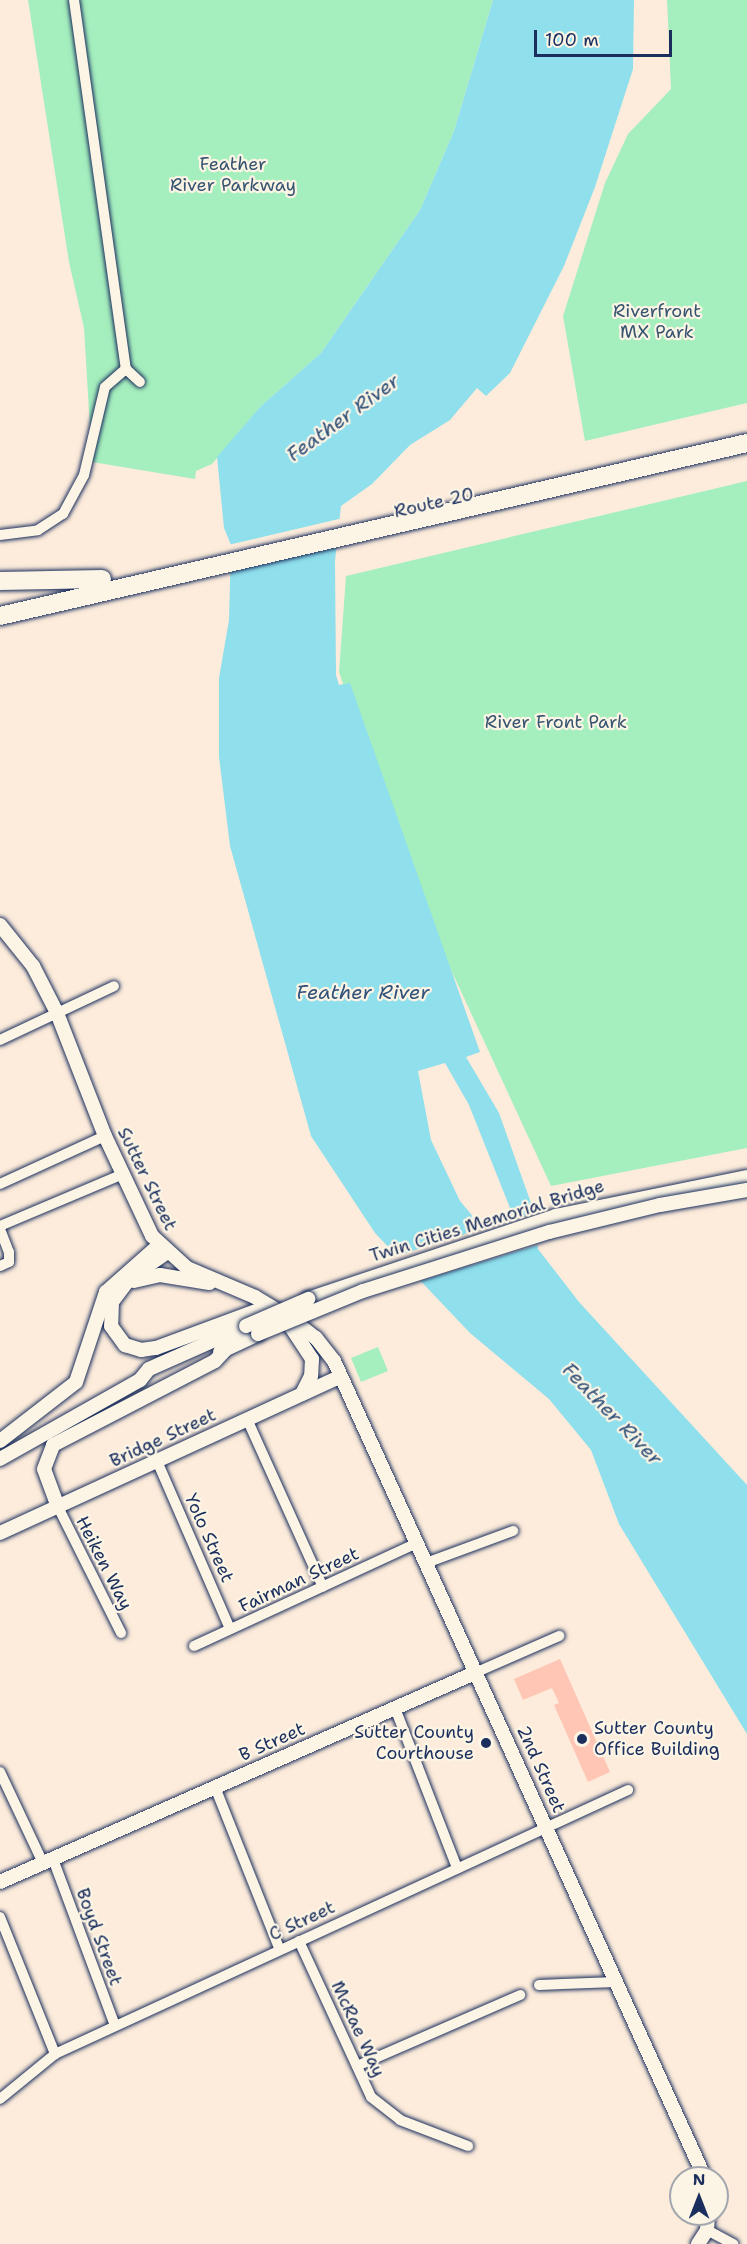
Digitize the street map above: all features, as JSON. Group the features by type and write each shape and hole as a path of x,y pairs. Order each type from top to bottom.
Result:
{"highway":[{"name":"Route 20","path":"122,581 747,431"},
{"name":"Route 20","path":"122,581 747,442"},
{"path":"0,581 102,579 122,581"},
{"path":"0,603 102,579"},
{"path":"0,616 122,581"}],"main road":[{"name":"Sutter Street","path":"0,925 33,966 57,1013 105,1136 162,1249 195,1273 283,1313 316,1338 341,1376"},
{"name":"Twin Cities Memorial Bridge","path":"241,1323 546,1219 646,1194 747,1177"},
{"name":"Twin Cities Memorial Bridge","path":"227,1348 353,1294 549,1232 660,1205 747,1190"},
{"path":"162,1249 114,1296 110,1315 115,1335 129,1347 156,1348 241,1323"},
{"path":"0,1441 76,1382 106,1292 162,1249"},
{"path":"126,1284 160,1275 223,1284"},
{"path":"283,1313 311,1355 311,1377 302,1394"},
{"path":"0,1458 140,1380 149,1369 241,1323"},
{"path":"140,1380 154,1381 227,1348"},
{"path":"58,1507 44,1471 51,1447 215,1361 227,1348"},
{"name":"Bridge Street","path":"0,1533 341,1376"},
{"name":"2nd Street","path":"341,1376 700,2166"},
{"name":"B Street","path":"0,1882 477,1672"},
{"path":"698,2244 707,2226"}],"street":[{"path":"74,0 126,369 140,382"},
{"path":"0,535 38,530 63,514 84,475 105,387 126,369"},
{"path":"0,1040 114,986"},
{"path":"0,1184 105,1136"},
{"path":"0,1266 9,1262 9,1252 0,1227 123,1174"},
{"path":"247,1419 323,1587"},
{"name":"Yolo Street","path":"157,1461 230,1629"},
{"name":"Heiken Way","path":"58,1507 122,1633"},
{"path":"426,1563 513,1531"},
{"name":"Fairman Street","path":"194,1646 417,1544"},
{"name":"B Street","path":"477,1672 559,1636"},
{"path":"395,1708 457,1868"},
{"name":"Boyd Street","path":"0,1772 48,1861 115,2026"},
{"path":"215,1787 280,1950"},
{"name":"C Street","path":"0,2099 55,2054 628,1790"},
{"path":"0,1917 55,2054"},
{"name":"McRae Way","path":"298,1941 371,2097 400,2120 468,2146"},
{"path":"539,1985 616,1982"},
{"path":"357,2066 520,1995"},
{"path":"707,2230 733,2244"}],"green space":[{"name":"Feather River Parkway","path":"28,0 493,0 454,131 420,210 321,353 261,406 212,464 196,471 195,479 92,462 84,328 69,262"},
{"name":"Riverfront MX Park","path":"667,0 747,0 747,403 585,441 563,316 605,183 628,134 671,89"},
{"name":"River Front Park","path":"747,481 747,1148 551,1186 409,879 339,672 346,576"},
{"path":"378,1347 388,1371 361,1382 351,1358"}],"water":[{"name":"Feather River","path":"493,0 634,0 633,69 595,187 564,266 510,373 486,396 477,388 450,420 410,445 372,484 341,506 335,561 336,675 339,685 350,683 480,1052 466,1057 499,1113 531,1203 538,1249 579,1302 747,1485 747,1734 619,1524 591,1450 549,1399 470,1333 375,1233 311,1136 230,846 219,757 219,678 229,620 231,545 224,528 217,457 261,406 321,353 420,210 454,131","holes":["445,1063 469,1105 510,1208 513,1229 499,1238 481,1226 460,1201 431,1140 418,1071"]}],"pier":[{"path":"343,518 340,541 227,567 228,545"},
{"path":"536,1212 541,1244 417,1282 393,1257 465,1234 471,1228 487,1227 500,1235 510,1228 509,1220"}],"building":[{"name":"Sutter County Office Building","path":"560,1659 610,1772 588,1782 554,1705 559,1703 552,1688 523,1700 514,1679"}],"place":[{"name":"Sutter County Office Building","path":"582,1739"},
{"name":"Sutter County Courthouse","path":"486,1743"}]}
